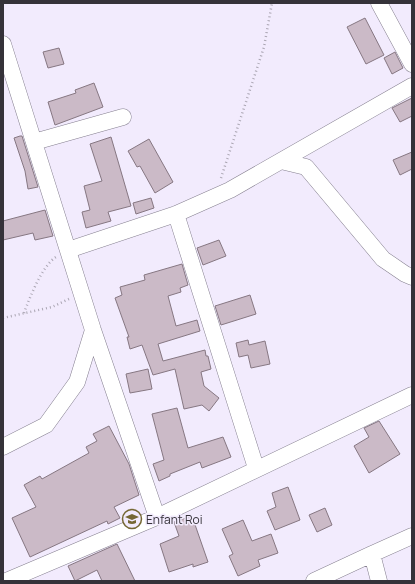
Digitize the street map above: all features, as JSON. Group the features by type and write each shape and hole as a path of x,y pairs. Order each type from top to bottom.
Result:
{"street":[{"path":"379,3 412,64"},
{"path":"3,44 93,330 157,517"},
{"path":"68,250 176,214 230,190 412,86"},
{"path":"34,142 123,117"},
{"path":"281,161 306,167 383,259 412,277"},
{"path":"176,214 256,468"},
{"path":"3,447 46,425 77,382 93,330"},
{"path":"6,581 157,517 256,468 412,395"},
{"path":"314,581 412,536"},
{"path":"372,554 379,581"}],"path":[{"path":"215,196 264,47 272,3"},
{"path":"24,313 45,269 53,259 68,250"},
{"path":"3,318 52,307 81,292"}],"building":[{"path":"365,18 384,55 366,64 347,27"},
{"path":"59,48 64,64 48,68 43,52"},
{"path":"395,52 403,68 392,74 384,58"},
{"path":"94,83 103,107 55,125 48,102 76,93 75,90"},
{"path":"412,98 412,116 400,122 392,108"},
{"path":"22,136 38,187 28,189 25,171 14,138"},
{"path":"111,137 131,206 108,212 111,221 86,228 82,212 90,210 84,186 102,181 90,144"},
{"path":"149,139 173,182 155,193 140,166 137,167 128,151"},
{"path":"412,152 412,169 400,175 393,160"},
{"path":"151,198 154,208 136,214 133,203"},
{"path":"45,210 53,236 35,240 33,233 3,240 3,221"},
{"path":"219,240 226,256 203,265 197,248"},
{"path":"182,264 188,285 180,288 181,292 168,296 176,326 197,320 200,331 158,344 163,361 205,350 211,369 201,372 204,386 219,398 209,411 202,405 184,409 175,369 153,375 142,345 130,349 127,337 129,337 115,298 122,295 120,287 145,280 144,275"},
{"path":"250,295 256,314 221,325 215,306"},
{"path":"248,340 249,345 265,341 270,364 251,368 248,355 239,357 236,343"},
{"path":"148,369 152,389 130,393 126,374"},
{"path":"177,408 188,448 223,437 231,457 202,468 200,462 170,474 170,476 159,481 153,464 164,460 152,414"},
{"path":"379,421 400,454 369,473 354,446 369,437 364,428"},
{"path":"109,426 129,464 139,495 114,507 120,518 108,524 107,521 30,557 12,518 36,507 24,485 40,476 42,479 89,453 86,447 97,441 93,434"},
{"path":"288,487 300,520 275,530 267,511 276,507 272,493"},
{"path":"325,508 332,525 317,532 309,515"},
{"path":"192,516 208,562 193,567 193,564 169,572 160,544 179,536 174,522"},
{"path":"243,520 252,541 271,534 278,553 258,560 260,566 238,576 229,556 233,554 222,529"},
{"path":"117,544 135,581 102,581 97,570 75,581 68,566"}],"place":[{"name":"Enfant Roi","path":"132,519"}]}
